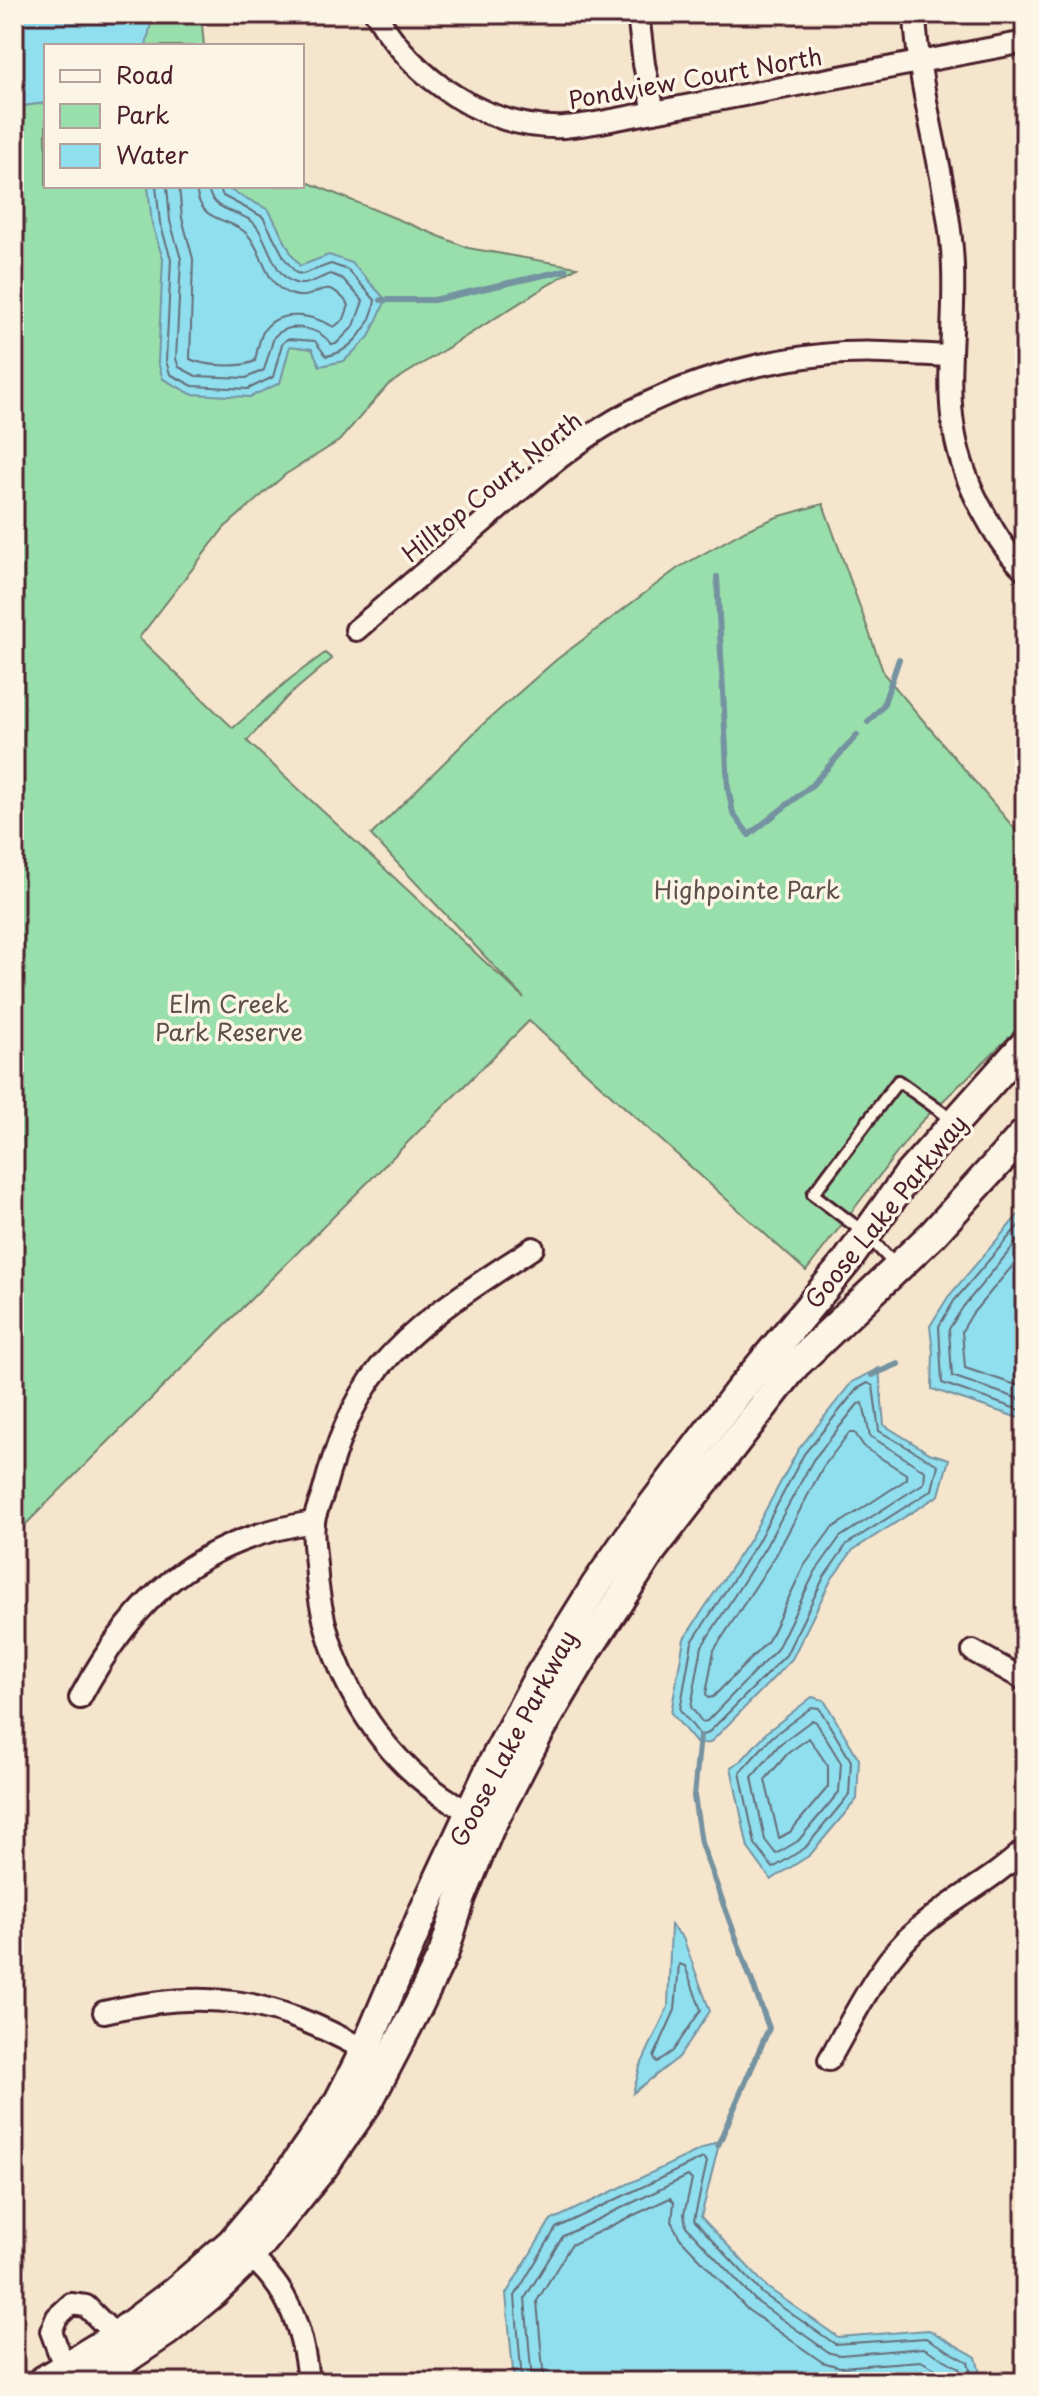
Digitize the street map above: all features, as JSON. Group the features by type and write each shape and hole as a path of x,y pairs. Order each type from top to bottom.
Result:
{"street":[{"name":"Pondview Court North","path":"376,14 392,40 418,69 449,93 485,112 522,122 561,127 1025,42"},
{"path":"638,14 654,112"},
{"path":"915,14 920,62 945,194 952,250 949,389 953,435 966,480 998,538 1025,570"},
{"name":"Hilltop Court North","path":"356,630 538,475 588,437 629,412 702,381 762,364 823,355 885,353 949,356"},
{"name":"Goose Lake Parkway","path":"54,2377 173,2293 242,2249 285,2179 339,2101 365,2050 469,1812 538,1678 633,1531 739,1391 866,1234 909,1174 1025,1044"},
{"name":"Goose Lake Parkway","path":"91,2382 167,2331 323,2167 368,2102 444,1952 461,1897 489,1829 532,1746 588,1649 644,1562 795,1365 933,1234 1025,1133"},
{"path":"469,1812 438,1793 404,1763 372,1726 347,1684 327,1638 317,1589 314,1522 334,1451 353,1407 380,1368 413,1333 451,1302 533,1248"},
{"path":"80,1698 101,1658 126,1622 158,1590 194,1564 232,1543 274,1528 314,1522"},
{"path":"973,1651 1025,1680"},
{"path":"829,2060 895,1952 918,1928 995,1876 1025,1849"},
{"path":"104,2012 175,1999 248,2003 292,2016 365,2050"},
{"path":"242,2249 289,2301 301,2335 308,2382"},
{"path":"54,2377 51,2331 57,2317 71,2304 86,2306 116,2336"}],"lane":[{"path":"897,1267 866,1234 813,1194 898,1081 955,1121"}],"green space":[{"path":"14,14 201,14 204,44 44,44 44,188 304,188 304,181 468,248 577,267 388,385 339,441 286,474 224,528 139,638 233,728 325,653 332,659 287,697 247,741 524,998 371,835 482,725 556,660 678,568 746,530 823,504 884,674 1025,841 1025,1022 920,1123 806,1271 529,1021 14,1536"}],"water":[{"path":"30,14 153,14 146,44 44,44 44,103 14,107 14,24"},
{"path":"148,188 226,188 269,210 300,266 329,255 352,263 386,300 369,337 344,361 320,366 312,349 290,346 280,383 250,397 191,394 163,379 158,362 163,259 152,224"},
{"path":"1025,1207 1025,1420 932,1389 930,1326 948,1297"},
{"path":"879,1368 884,1425 929,1453 949,1459 939,1495 853,1550 831,1580 792,1659 710,1743 697,1744 671,1713 684,1639 750,1539 798,1450 852,1382"},
{"path":"812,1697 824,1700 859,1759 857,1799 810,1855 771,1880 748,1848 731,1767 742,1760 768,1731"},
{"path":"671,1925 683,1938 710,2011 679,2057 633,2093 640,2067 668,2007"},
{"path":"720,2140 701,2217 768,2288 838,2337 929,2330 976,2357 982,2382 514,2382 506,2294 550,2221"}],"waterway":[{"path":"381,300 434,300 566,270"},
{"path":"1020,492 1025,487"},
{"path":"717,577 728,788 733,813 749,835 812,785 857,735"},
{"path":"868,722 883,706 899,659"},
{"path":"872,1375 898,1364"},
{"path":"700,1736 694,1796 701,1843 769,2028 718,2145"}],"park label":[{"name":"Highpointe Park","path":"747,889"},
{"name":"Elm Creek Park Reserve","path":"229,1017"}]}
